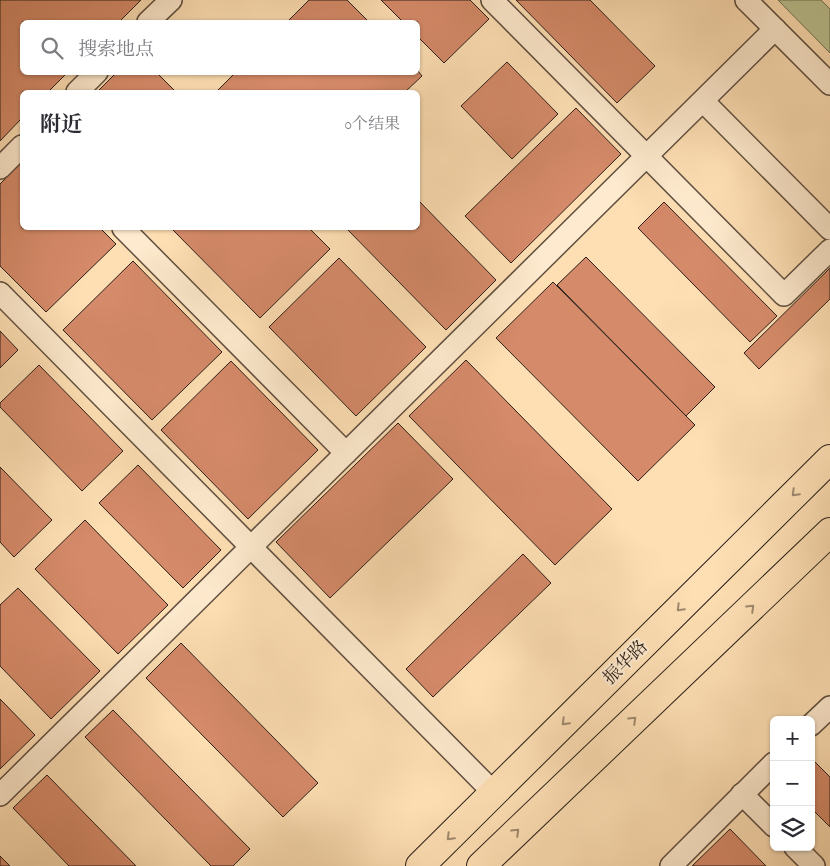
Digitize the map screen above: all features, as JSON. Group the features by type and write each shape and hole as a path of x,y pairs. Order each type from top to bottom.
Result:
{"main road":[{"name":"振华路","path":"420,866 830,459"},
{"path":"481,866 830,532"}],"street":[{"path":"150,20 171,0"},
{"path":"492,0 784,296 830,250"},
{"path":"746,0 830,84"},
{"path":"0,795 776,29"},
{"path":"79,90 94,75"},
{"path":"703,101 830,229"},
{"path":"0,168 20,148"},
{"path":"125,230 346,453"},
{"path":"0,293 494,793"},
{"path":"815,722 830,707"},
{"path":"671,866 770,767"},
{"path":"742,794 770,822"},
{"path":"799,851 814,866"}],"green space":[{"path":"778,0 821,0 830,9 830,53"}],"building":[{"path":"0,0 141,0 121,20 20,20 20,75 65,75 50,90 20,90 20,120 0,141"},
{"path":"309,0 347,0 367,20 289,20"},
{"path":"381,0 470,0 489,19 444,63 420,39 420,20 401,20"},
{"path":"516,0 590,0 655,66 617,103"},
{"path":"507,62 558,114 512,159 461,106"},
{"path":"420,74 422,76 407,90 218,90 233,75"},
{"path":"114,75 159,75 174,90 99,90"},
{"path":"576,108 621,154 511,263 465,216"},
{"path":"20,164 20,230 102,230 116,244 46,312 0,266 0,184"},
{"path":"420,202 496,280 446,330 348,230 420,230"},
{"path":"664,202 777,316 750,342 638,228"},
{"path":"173,230 311,230 330,249 260,318"},
{"path":"586,257 715,387 686,416 557,285"},
{"path":"339,258 426,347 356,416 269,327"},
{"path":"133,261 222,352 152,420 63,330"},
{"path":"830,268 830,299 759,369 744,353"},
{"path":"553,282 695,425 638,481 496,338"},
{"path":"0,331 18,350 0,368"},
{"path":"466,360 612,509 555,565 409,416"},
{"path":"231,361 318,450 248,519 161,430"},
{"path":"39,365 123,451 82,491 0,407 0,403"},
{"path":"398,423 453,479 330,598 276,542"},
{"path":"138,465 221,550 183,588 99,503"},
{"path":"0,467 52,520 14,557 0,542"},
{"path":"85,520 168,605 118,654 35,569"},
{"path":"523,554 551,583 433,697 406,669"},
{"path":"18,588 100,671 51,719 0,666 0,605"},
{"path":"181,643 318,783 283,817 146,678"},
{"path":"0,699 35,735 0,769"},
{"path":"113,710 250,849 233,866 211,866 85,737"},
{"path":"815,762 830,777 830,827 815,812"},
{"path":"47,775 136,866 69,866 13,808"},
{"path":"730,829 766,866 692,866"},
{"path":"0,856 10,866 0,866"}]}
